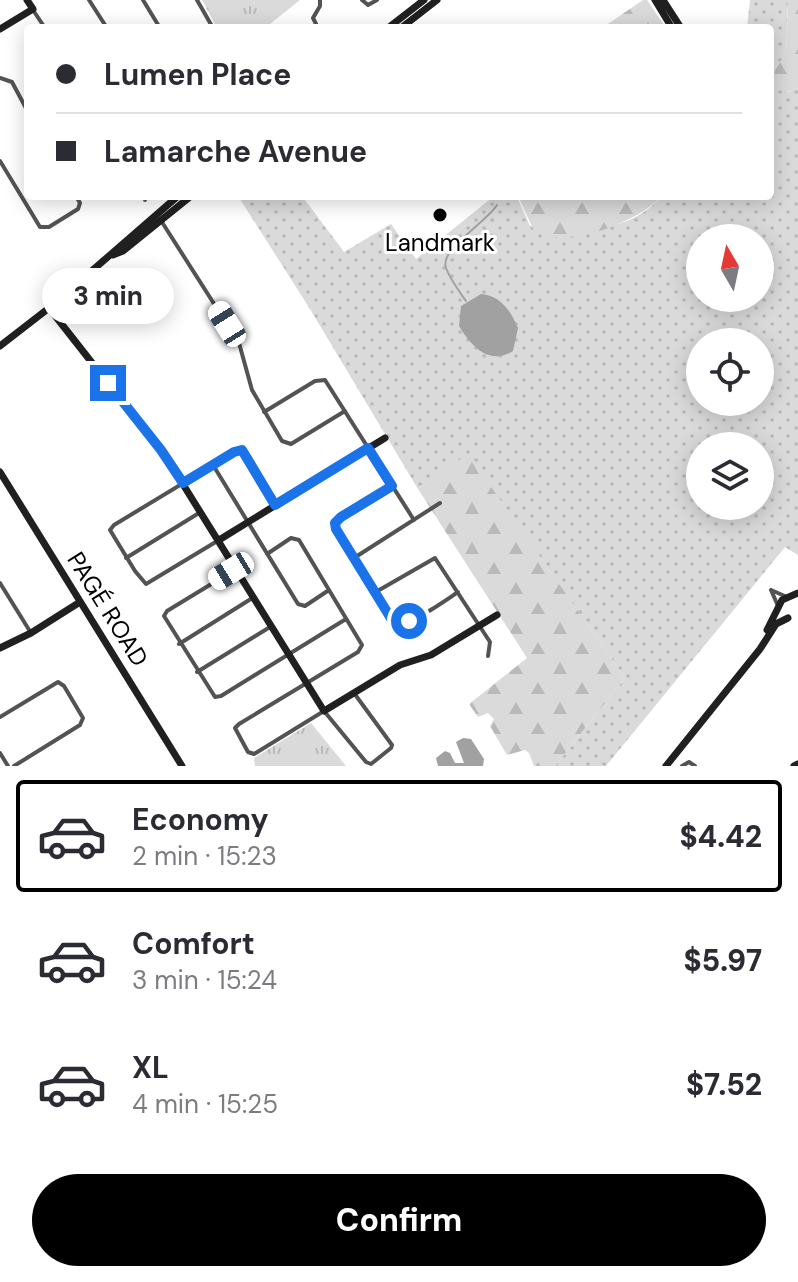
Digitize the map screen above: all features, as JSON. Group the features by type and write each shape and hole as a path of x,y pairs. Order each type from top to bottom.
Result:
{"street":[{"path":"27,0 42,24"},
{"path":"89,0 104,24"},
{"path":"143,0 158,24"},
{"path":"197,0 211,24"},
{"path":"316,24 313,18 320,0"},
{"path":"362,0 368,5 377,0"},
{"path":"393,24 424,0"},
{"path":"404,24 416,6 437,0"},
{"path":"655,0 670,24"},
{"path":"663,0 678,24"},
{"path":"0,29 33,9"},
{"path":"0,78 12,82 24,104"},
{"path":"0,161 40,227 49,227 78,209 78,200"},
{"path":"159,216 174,200"},
{"path":"0,346 111,256 116,248 185,200"},
{"path":"159,216 239,343 250,386 280,439 289,444 345,411"},
{"path":"49,308 161,450 324,711 366,762 371,764 391,748 391,740 354,693"},
{"path":"264,412 321,379 329,385 414,520"},
{"path":"275,505 242,450 111,528 111,534 146,584 385,438"},
{"path":"213,465 301,606 329,590"},
{"name":"PAGÉ ROAD","path":"0,472 182,766"},
{"path":"392,486 337,520 336,529 374,593 392,620 400,623 414,619 458,592"},
{"path":"354,558 440,503"},
{"path":"126,558 201,511"},
{"path":"267,554 291,538 299,540 360,641 361,649 239,724 235,728 236,733 248,752 254,754 400,665 431,655 497,615"},
{"path":"374,593 435,558 490,642 488,656"},
{"path":"236,569 165,613 164,620 211,694 218,697 346,619"},
{"path":"1,587 31,633"},
{"path":"666,766 756,654 772,629 792,618 780,613 771,590 792,596 798,602"},
{"path":"756,654 778,606 782,600 792,596"},
{"path":"179,644 254,597"},
{"path":"0,648 31,633 80,602"},
{"path":"197,672 272,625"},
{"path":"0,717 58,682 64,686 83,718 80,725 14,766"},
{"path":"0,753 8,766"},
{"path":"682,766 689,762 695,765"}],"green space":[{"path":"202,0 300,0 270,24 215,24"},
{"path":"647,0 663,24 608,24"},
{"path":"750,0 788,0 786,54 775,69 788,92 798,88 798,555 785,547 606,766 555,766 625,678 468,455 418,489 241,200 305,200 344,252 391,224 416,259 489,200 518,200 530,226 600,228 632,219 657,200 774,200 774,24 747,24"},
{"path":"788,0 798,0 798,88 785,92 774,87 774,78 775,69 786,54"},
{"path":"520,200 658,200 620,224 583,235 548,236 534,231"},
{"path":"468,454 625,678 555,766 534,766 525,750 507,755 490,726 494,719 488,713 478,717 469,704 527,658 418,489"},
{"path":"311,723 346,766 255,766 254,758"}],"shaded area":[{"path":"481,294 499,301 512,315 518,328 513,351 496,356 482,352 459,326 461,306"},
{"path":"463,738 471,739 484,759 483,766 438,766 436,758 445,751 450,753 455,763 464,763 456,742"}],"waterway":[{"path":"466,301 450,276 446,261 456,244 497,205"}],"place":[{"name":"Landmark","path":"440,215"}],"route":[{"path":"108,383 183,483 242,450 275,505 368,448 392,486 341,517 335,526 392,620 397,623 409,621"}]}
